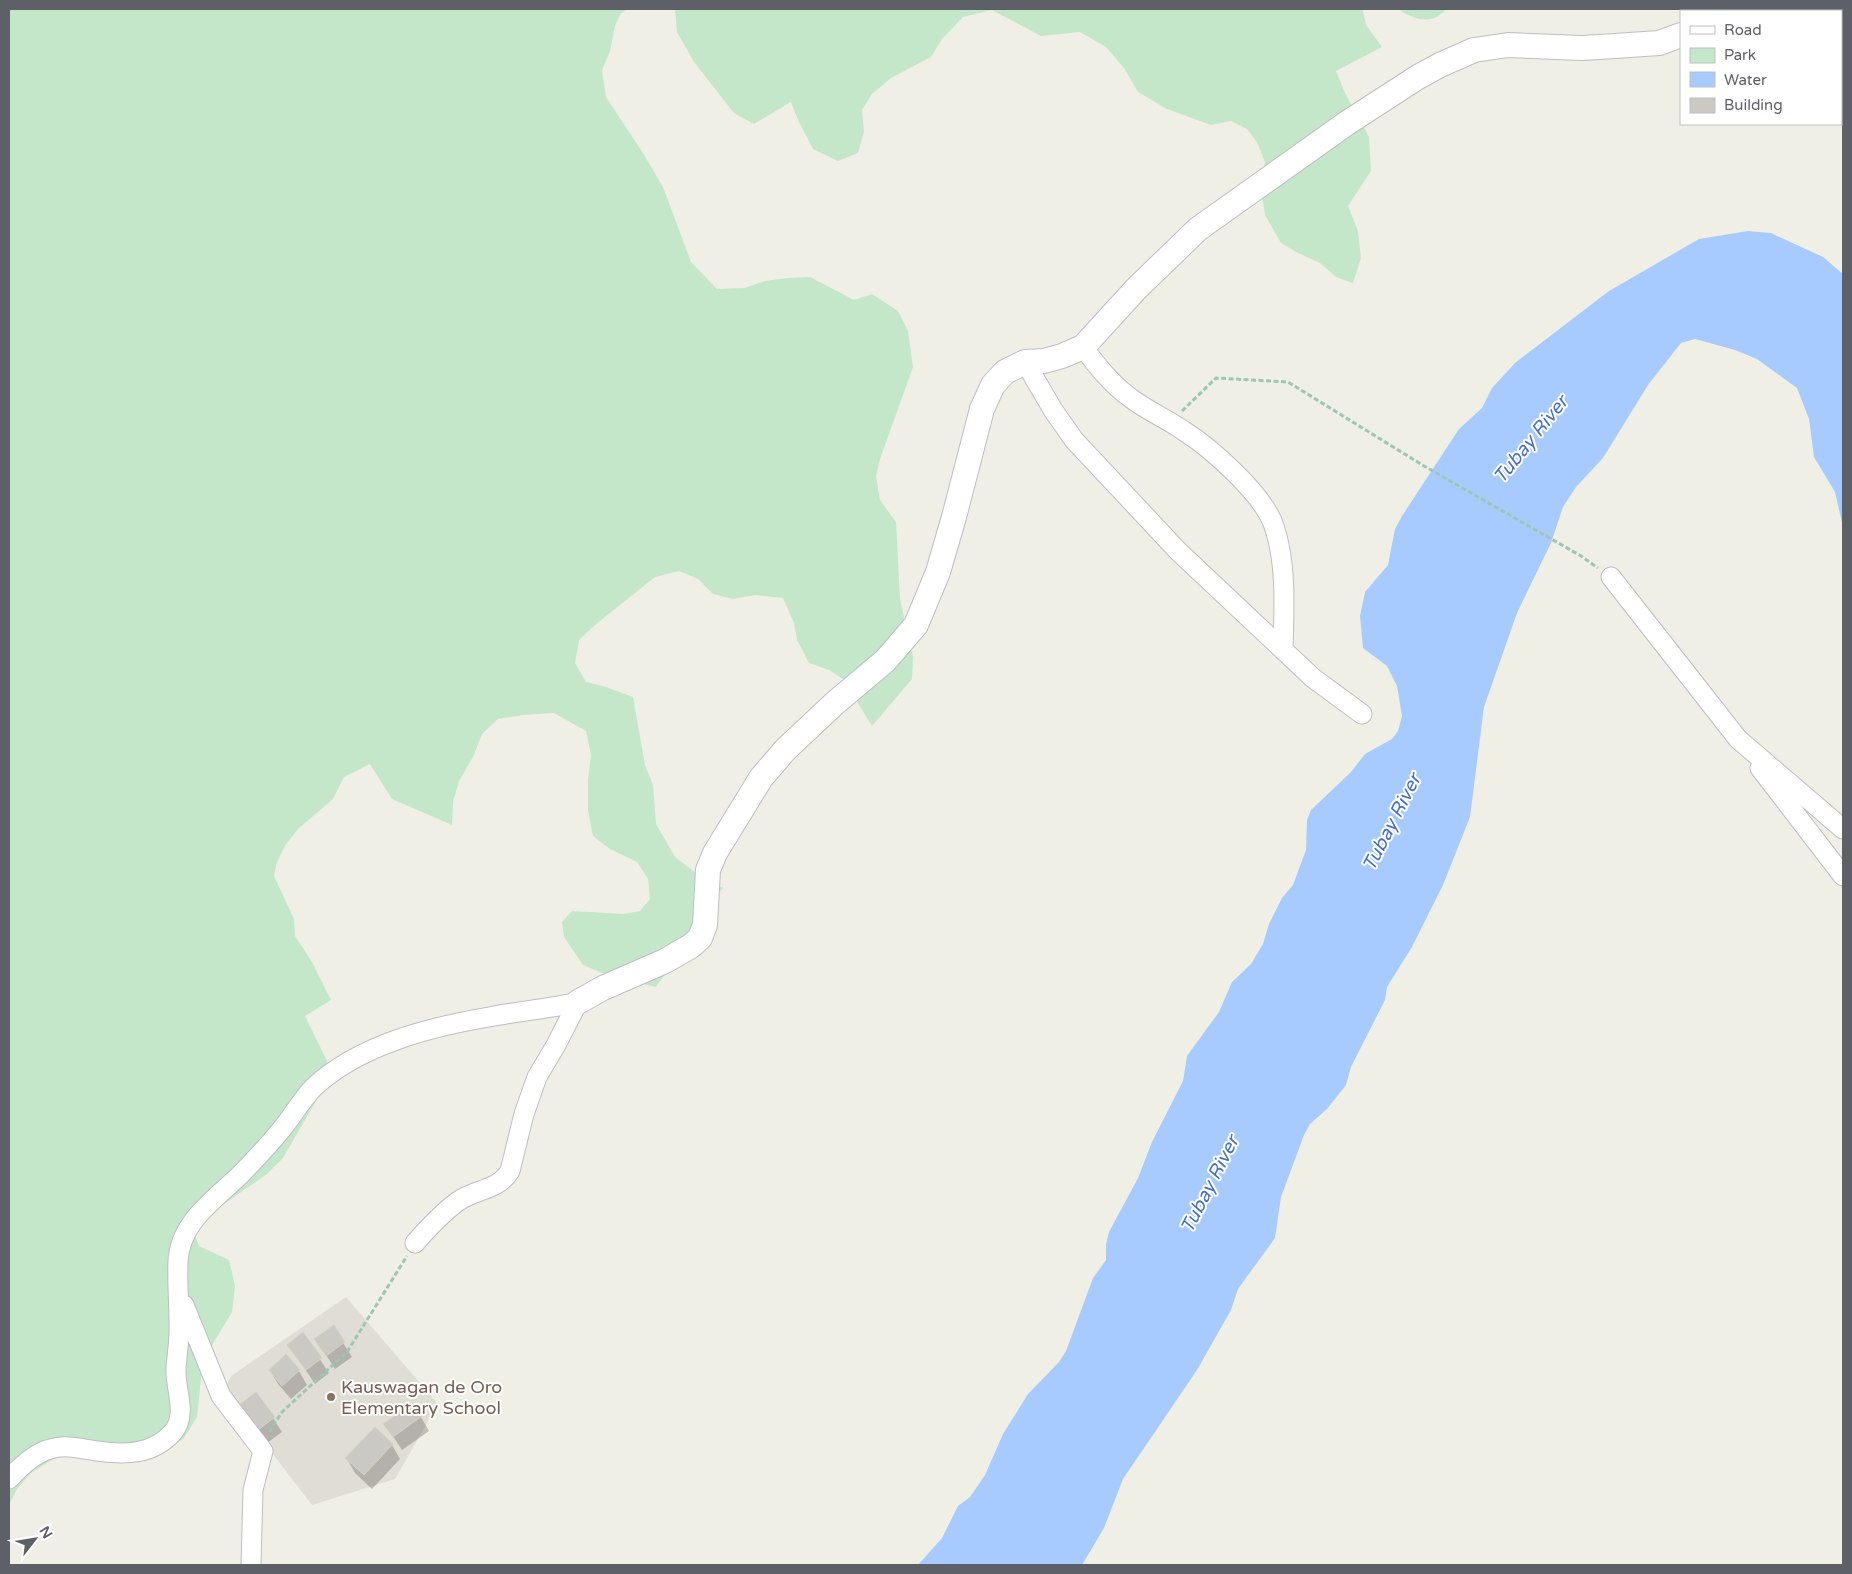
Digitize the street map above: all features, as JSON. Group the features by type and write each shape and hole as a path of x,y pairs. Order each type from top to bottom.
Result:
{"street":[{"path":"9,1479 31,1460 50,1449 70,1446 98,1452 127,1454 143,1452 166,1439 174,1431 179,1422 180,1413 176,1370 179,1350 178,1260 181,1242 188,1227 205,1206 232,1183 265,1148 315,1087 341,1067 374,1049 442,1026 490,1016 552,1008 578,1002 603,988 665,961 692,946 700,938 706,925 708,870 715,853 761,778 785,750 835,703 885,661 916,625 938,572 986,398 992,385 1005,372 1025,362 1044,361 1083,347 1136,288 1198,230 1347,123 1418,77 1474,50 1508,45 1582,48 1615,46 1659,43 1680,36"},
{"path":"1083,347 1096,365 1132,400 1192,437 1234,472 1257,497 1273,523 1280,547 1283,592 1283,650"},
{"path":"1025,362 1053,410 1074,440 1178,551 1313,678 1362,714"},
{"path":"1611,577 1843,876"},
{"path":"1738,739 1843,830"},
{"path":"415,1242 436,1219 459,1200 497,1185 506,1178 510,1171 524,1114 537,1077 578,1002"},
{"path":"179,1292 221,1396 263,1451 253,1490 251,1565"}],"path":[{"path":"1170,422 1216,378 1288,382 1424,466 1581,556"},
{"path":"263,1451 266,1437 282,1412 347,1352 415,1242"}],"shaded area":[{"name":"Kauswagan de Oro Elementary School","path":"346,1297 438,1404 395,1479 312,1505 224,1391 231,1376"}],"green space":[{"path":"9,9 628,9 621,13 615,26 610,51 602,70 606,97 663,187 691,262 717,289 745,288 765,281 810,277 854,300 872,294 898,311 908,331 913,367 880,459 876,476 880,500 896,522 900,599 913,657 912,679 872,726 843,679 829,670 809,663 797,640 794,623 783,598 755,595 733,599 713,594 698,579 679,571 655,577 579,640 575,663 586,682 633,697 645,765 653,785 656,824 675,857 701,877 723,888 695,923 669,969 656,987 607,975 583,965 564,937 562,922 572,911 623,914 640,911 650,899 648,879 637,862 610,849 593,836 588,810 588,780 591,755 586,731 554,713 498,719 482,734 473,757 459,781 453,802 452,825 392,799 370,764 344,777 333,799 299,828 286,844 277,862 274,876 294,919 295,936 312,962 331,1000 305,1016 327,1061 326,1081 283,1158 267,1174 224,1204 193,1231 199,1246 229,1260 235,1286 232,1312 203,1360 197,1417 184,1438 164,1453 137,1458 71,1451 31,1473 17,1489 9,1505"},
{"path":"675,9 1364,9 1366,25 1382,47 1336,71 1345,93 1369,137 1371,171 1348,206 1358,231 1361,258 1353,283 1336,277 1320,263 1281,243 1265,215 1260,183 1265,162 1257,142 1247,129 1231,121 1211,125 1167,109 1138,92 1124,68 1106,47 1080,32 1041,36 992,10 963,17 942,39 931,57 891,78 872,94 862,110 864,132 858,153 838,161 813,149 791,102 754,124 734,113 694,62 677,32"},
{"path":"1398,9 1446,9 1435,18 1423,20 1410,16"}],"water":[{"name":"Tubay River","path":"1748,231 1771,233 1823,257 1843,274 1843,527 1835,492 1814,457 1809,419 1797,388 1757,359 1735,350 1695,339 1681,343 1648,385 1603,458 1576,487 1563,507 1551,543 1517,613 1484,707 1470,817 1443,885 1412,947 1387,987 1385,1000 1351,1067 1346,1085 1327,1109 1310,1124 1304,1135 1281,1197 1275,1238 1238,1289 1231,1310 1197,1370 1123,1479 1104,1528 1082,1565 918,1565 942,1538 958,1506 970,1497 985,1475 1003,1434 1028,1394 1059,1362 1066,1351 1093,1278 1106,1260 1106,1244 1109,1232 1138,1178 1152,1142 1183,1081 1187,1056 1219,1012 1232,982 1251,964 1263,944 1269,924 1282,898 1293,885 1306,850 1307,820 1311,810 1351,772 1365,754 1392,739 1398,731 1402,716 1397,686 1387,666 1363,648 1360,616 1365,592 1388,565 1395,529 1402,516 1459,429 1482,408 1492,388 1515,363 1609,291 1699,239"}],"building":[{"path":"334,1325 345,1342 326,1356 314,1339"},
{"path":"303,1332 322,1358 306,1370 287,1345"},
{"path":"286,1354 300,1370 282,1386 269,1370"},
{"path":"256,1392 275,1417 258,1430 239,1405"},
{"path":"413,1403 422,1416 393,1437 383,1424"},
{"path":"375,1427 393,1444 364,1475 345,1458"}],"place":[{"name":"Kauswagan de Oro Elementary School","path":"331,1397"}]}
